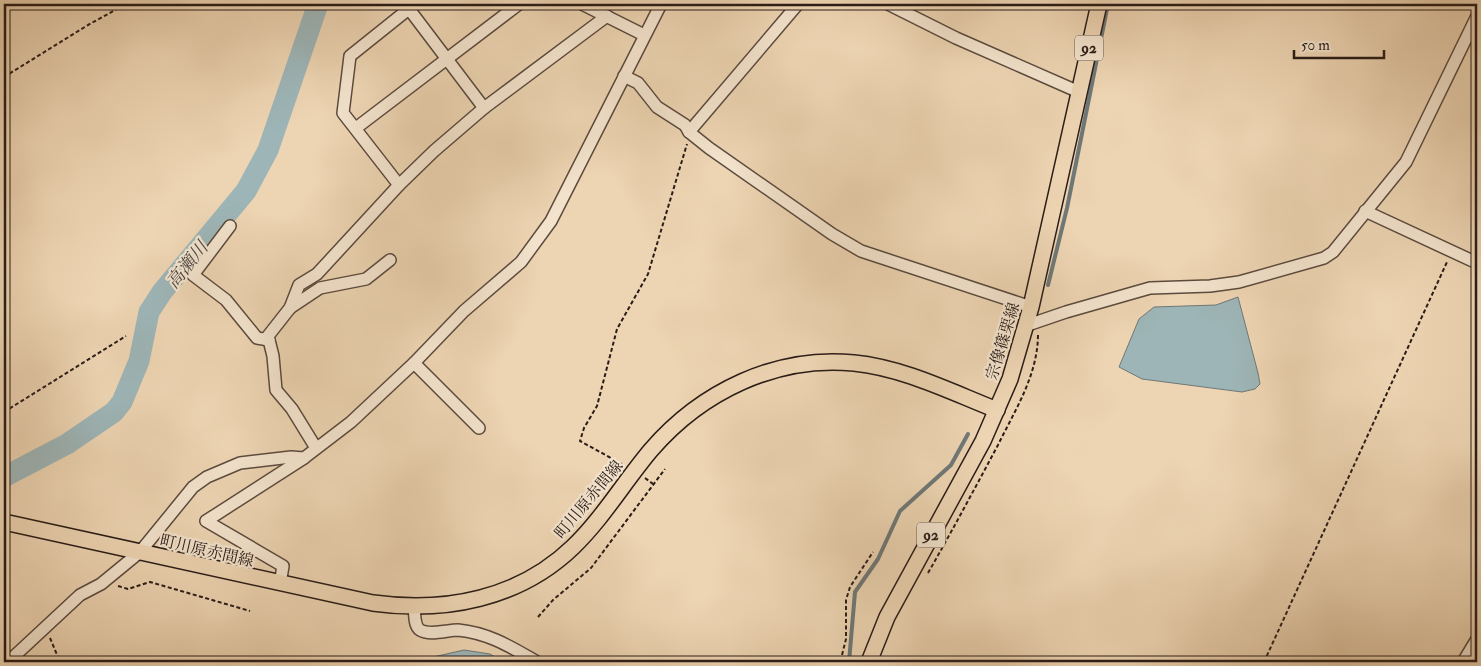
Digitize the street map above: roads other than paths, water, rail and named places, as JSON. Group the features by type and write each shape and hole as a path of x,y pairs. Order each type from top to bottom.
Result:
{"main road":[{"name":"宗像篠栗線","path":"869,662 887,617 997,410 1010,379 1031,307 1099,4"},
{"name":"町川原赤間線","path":"4,522 280,584 373,603 414,608 478,600 529,579 572,548 604,512 634,471 683,417 707,400 750,378 789,368 835,362 882,368 924,381 997,410"}],"street":[{"path":"356,128 518,4"},
{"path":"582,4 644,35"},
{"path":"280,584 283,566 206,521 304,458 351,422 414,363 464,311 521,262 551,221 661,4"},
{"path":"689,132 798,4"},
{"path":"888,4 956,38 1079,92"},
{"path":"399,185 343,113 350,56 412,6 446,58 484,108"},
{"path":"316,448 292,409 276,390 268,336 290,308 299,285 317,274 399,185 484,108 607,16"},
{"path":"1025,326 1150,288 1210,286 1238,282 1324,258 1332,252 1406,162 1477,16"},
{"path":"624,76 638,82 657,107 685,125 689,132 832,234 861,251 1031,307"},
{"path":"1365,211 1477,263"},
{"path":"230,226 193,275 226,300 257,338 269,340"},
{"path":"290,308 320,288 366,279 390,260"},
{"path":"414,363 479,428"},
{"path":"8,662 80,595 108,579 140,552 193,487 207,477 240,462 291,457 304,458"},
{"path":"414,608 416,624 420,630 428,632 456,630 481,633 502,642 537,662"},
{"path":"1463,662 1477,639"}],"water":[{"path":"1238,297 1258,373 1260,384 1255,389 1242,392 1142,379 1119,367 1139,319 1154,307 1216,305"},
{"path":"464,650 490,654 504,662 411,662"}],"waterway":[{"name":"高瀬川","path":"4,477 67,444 114,412 122,402 139,361 149,312 162,292 246,191 268,150 318,4"},
{"path":"1048,285 1067,208 1108,4"},
{"path":"995,375 1009,328"},
{"path":"849,662 855,592 878,559 900,511 951,465 968,434"}]}
